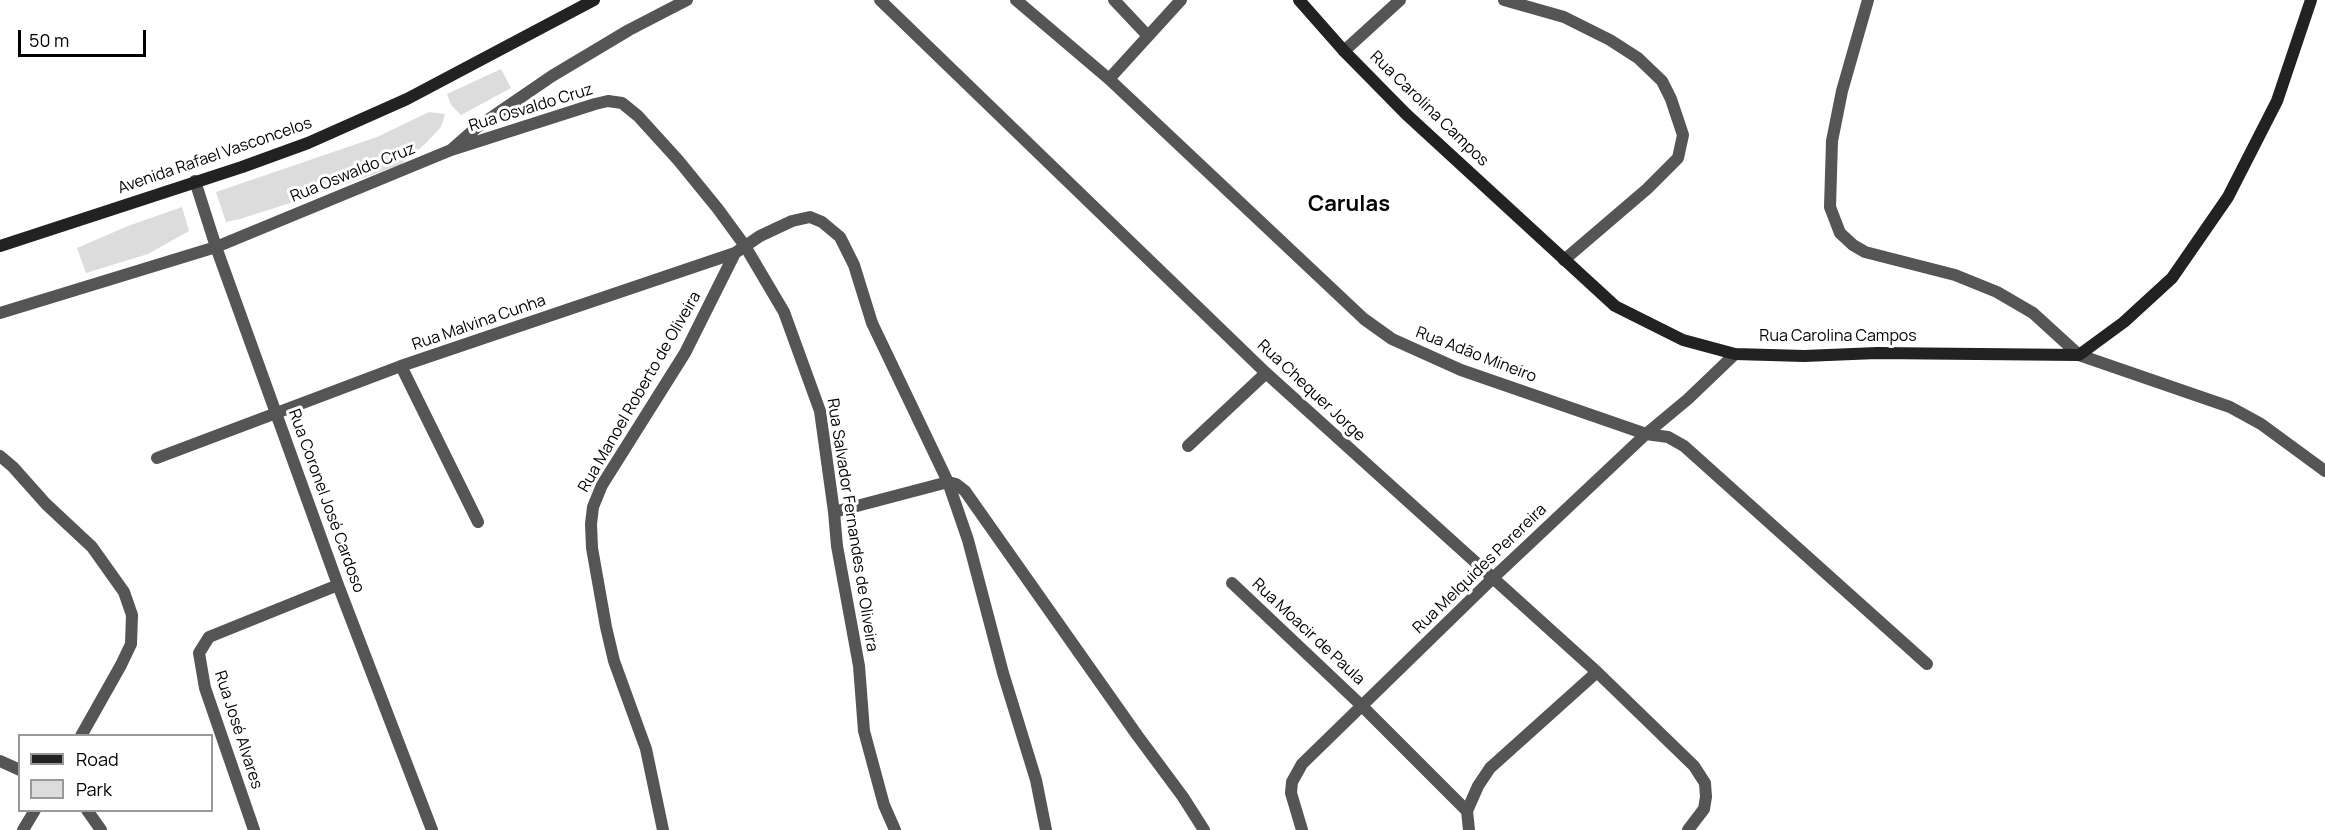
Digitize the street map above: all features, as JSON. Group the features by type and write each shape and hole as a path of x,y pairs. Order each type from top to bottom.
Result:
{"main road":[{"name":"Avenida Rafael Vasconcelos","path":"0,246 242,167 308,143 407,99 594,0"},
{"name":"Rua Carolina Campos","path":"1299,0 1344,51 1406,114 1615,306 1683,340 1736,354 1804,356 1877,352 2079,355"},
{"path":"2079,355 2124,322 2172,278 2228,197 2277,101 2311,0"}],"street":[{"name":"Rua Oswaldo Cruz","path":"0,313 216,247 451,150 476,128 552,76 629,30 687,0"},
{"name":"Rua Chequer Jorge","path":"880,0 1266,374 1597,672 1694,766 1705,783 1706,797 1704,809 1688,830"},
{"name":"Rua Adão Mineiro","path":"1016,0 1109,79 1364,319 1392,339 1461,370 1646,434 1668,437 1697,456 1927,664"},
{"path":"1114,0 1147,35"},
{"path":"1109,79 1181,0"},
{"path":"1344,51 1400,0"},
{"path":"1504,0 1564,17 1610,40 1638,58 1662,81 1671,99 1683,135 1678,158 1647,189 1564,260"},
{"path":"1868,0 1842,92 1832,141 1830,207 1840,233 1865,252 1955,275 1997,292 2033,313 2079,355 2230,407 2261,424 2325,471"},
{"name":"Rua Osvaldo Cruz","path":"451,150 595,104 609,101 622,103"},
{"name":"Rua Salvador Fernandes de Oliveira","path":"622,103 638,116 718,208 740,250 784,312 820,411 837,546 859,666 864,730 884,806 895,830"},
{"name":"Rua Coronel José Cardoso","path":"195,181 216,247 338,585 432,830"},
{"name":"Rua Malvina Cunha","path":"157,458 401,366 740,250 779,227 810,217 822,222 840,237 854,265 872,323 948,482"},
{"name":"Rua Manoel Roberto de Oliveira","path":"663,830 646,749 614,661 606,627 592,548 593,507 602,485 685,353 740,250"},
{"name":"Rua Melquides Perereira","path":"1302,830 1291,793 1292,782 1302,764 1492,578 1646,434 1736,354"},
{"path":"401,366 478,522"},
{"path":"1188,446 1266,374"},
{"path":"0,456 13,466 46,504 92,547 124,592 132,615 131,644 122,665 82,734"},
{"path":"834,512 948,482 956,484 965,491 1183,797 1204,830"},
{"path":"948,482 968,540 1003,673 1036,780 1046,830"},
{"name":"Rua Moacir de Paula","path":"1232,583 1362,706 1467,812"},
{"name":"Rua José Alvares","path":"254,830 205,688 199,653 209,637 338,585"},
{"path":"1469,830 1467,812 1478,786 1490,768 1597,672"},
{"path":"0,761 18,769"},
{"path":"23,830 34,812"},
{"path":"88,812 101,830"}],"green space":[{"path":"501,69 511,88 461,115 451,105 447,94"},
{"path":"429,112 445,114 441,127 400,165 306,198 226,222 216,192 377,137"},
{"path":"182,207 189,231 148,254 86,273 77,248 128,226"}],"district":[{"name":"Carulas","path":"1349,205"}]}
